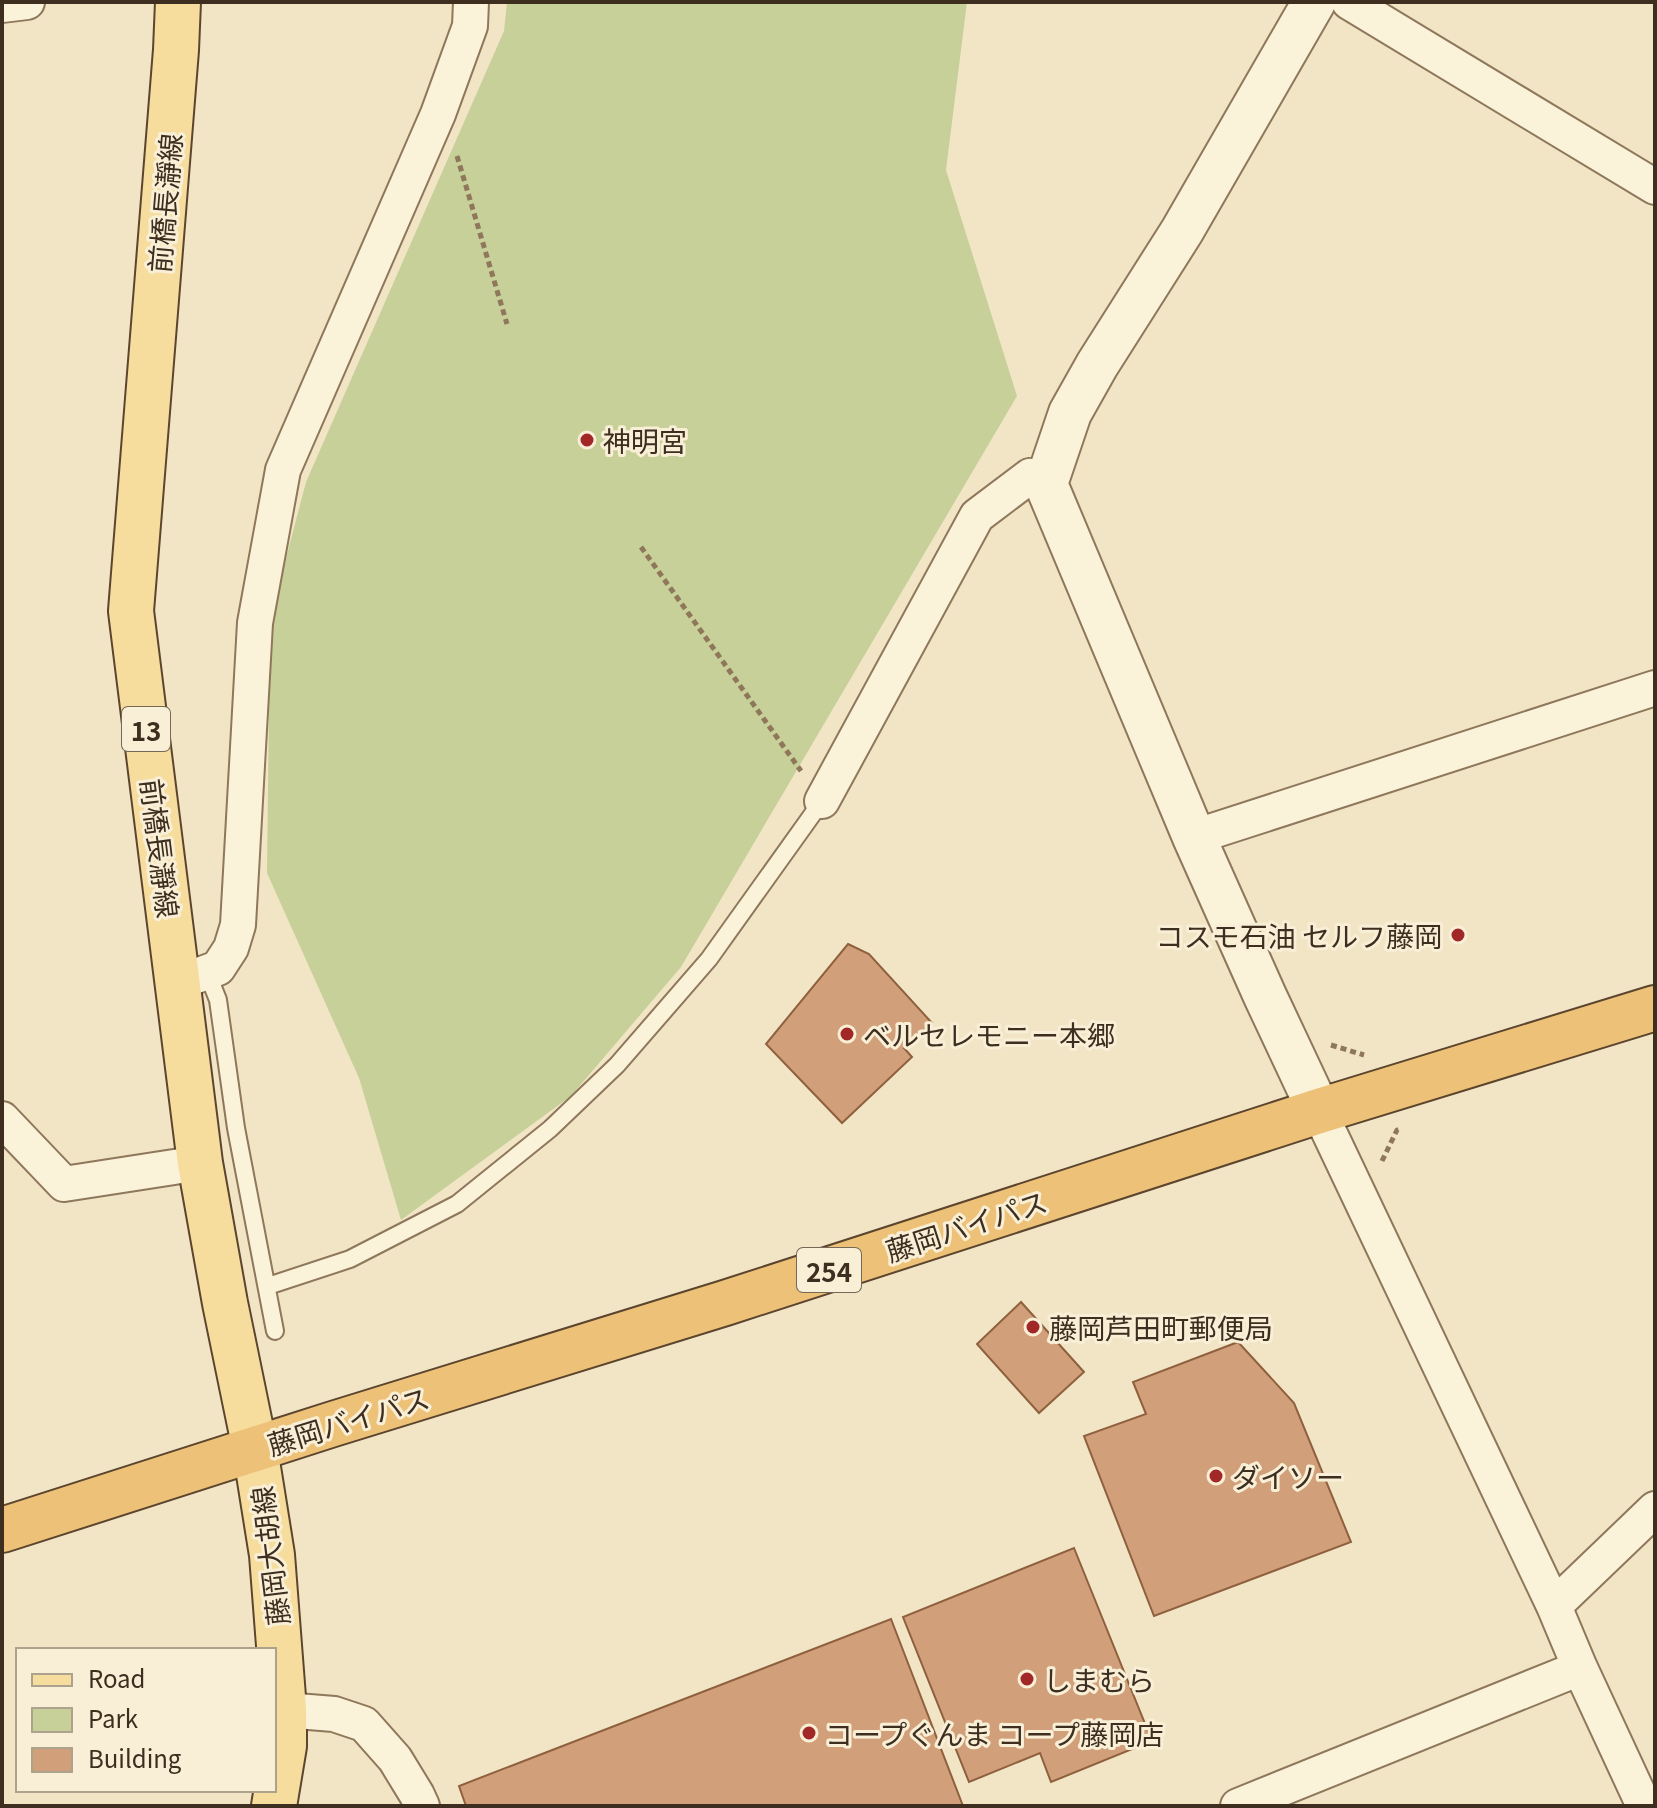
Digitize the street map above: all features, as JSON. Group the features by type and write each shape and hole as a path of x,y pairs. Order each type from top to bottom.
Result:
{"highway":[{"name":"藤岡バイパス","path":"2,1530 725,1303 1319,1111 1655,1008"}],"main road":[{"name":"前橋長瀞線","path":"178,2 131,611 192,977 200,1163 255,1449"},
{"name":"藤岡大胡線","path":"255,1449 272,1555 284,1710 284,1746 274,1806"}],"street":[{"path":"2,5 27,2"},
{"path":"192,977 218,968 231,948 238,925 255,623 283,470 442,104 470,26 471,2"},
{"path":"1046,484 1070,413 1182,231 1314,2"},
{"path":"1349,2 1655,187"},
{"path":"822,801 977,516 1030,476 1046,484 1194,837 1265,996 1554,1606 1644,1806"},
{"path":"1194,837 1655,688"},
{"path":"2,1119 64,1184 200,1163"},
{"path":"1554,1606 1655,1509"},
{"path":"1238,1806 1580,1668"},
{"path":"284,1710 334,1714 364,1724 395,1759 422,1806"}],"lane":[{"path":"268,1286 350,1259 457,1204 550,1129 617,1065 709,959 822,801"},
{"path":"192,977 218,1000 236,1128 275,1331"}],"path":[{"path":"442,104 507,324"},
{"path":"641,547 822,801"}],"green space":[{"path":"507,2 967,2 946,170 1017,396 681,967 571,1096 401,1220 359,1078 267,873 270,619 306,482 504,31"}],"building":[{"name":"ベルセレモニー本郷","path":"848,944 869,954 932,1023 904,1048 912,1057 842,1123 766,1044"},
{"path":"1021,1302 1084,1372 1039,1413 977,1344"},
{"path":"1238,1342 1294,1403 1351,1542 1154,1616 1084,1436 1146,1414 1133,1382"},
{"name":"しまむら","path":"1074,1548 1152,1741 1051,1782 1040,1753 969,1782 903,1617"},
{"path":"891,1619 963,1806 466,1806 459,1786"}],"place":[{"name":"神明宮","path":"587,440"},
{"name":"コスモ石油 セルフ藤岡","path":"1458,935"},
{"name":"ベルセレモニー本郷","path":"847,1034"},
{"name":"藤岡芦田町郵便局","path":"1033,1327"},
{"name":"ダイソー","path":"1216,1476"},
{"name":"しまむら","path":"1027,1679"},
{"name":"コープぐんま コープ藤岡店","path":"809,1733"}]}
